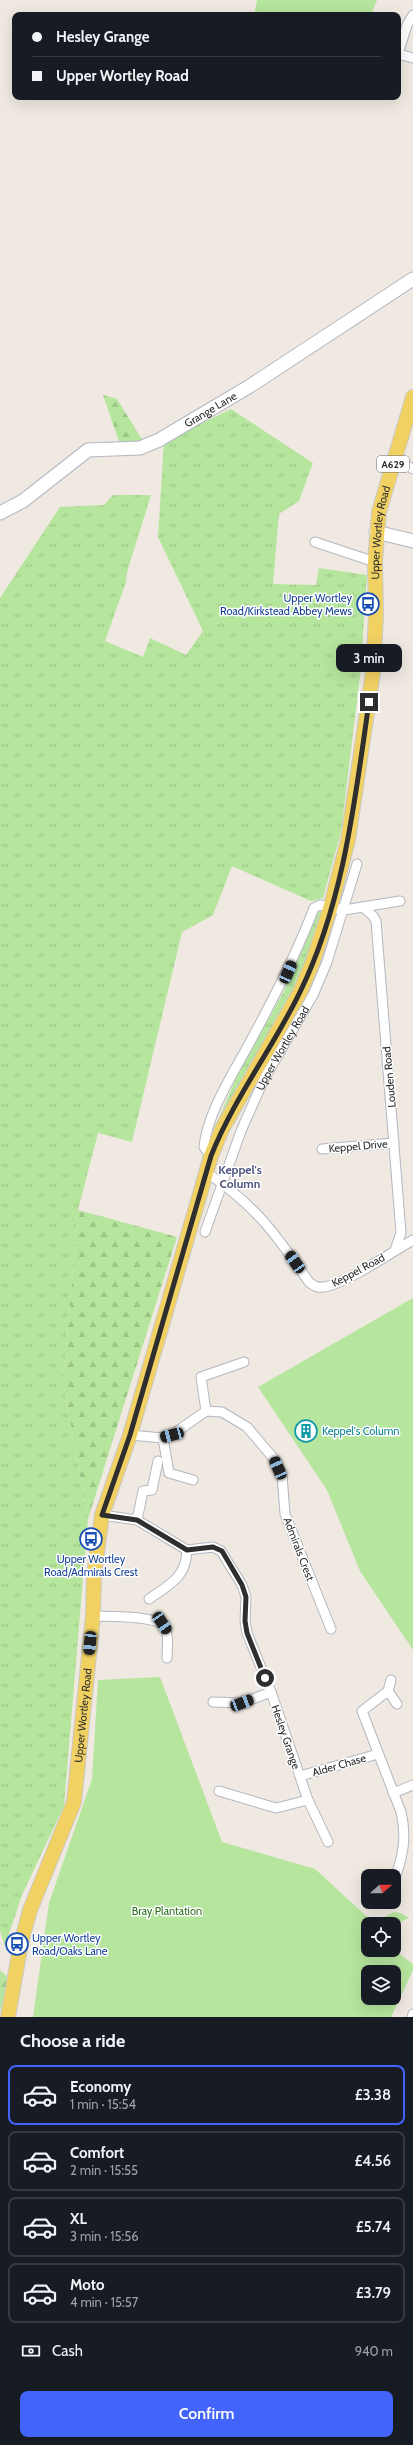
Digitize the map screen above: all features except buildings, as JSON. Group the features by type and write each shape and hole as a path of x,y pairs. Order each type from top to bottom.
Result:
{"main road":[{"name":"Upper Wortley Road","path":"8,2017 21,1943 30,1910 74,1802 93,1616 94,1575 102,1515 130,1435 211,1156 222,1129 300,992 337,909 373,672 376,616 376,532 394,459 412,405"}],"street":[{"path":"401,44 407,25 413,15"},
{"path":"401,55 413,58"},
{"name":"Grange Lane","path":"0,513 23,501 88,450 140,448 159,440 250,386 413,279"},
{"path":"394,459 413,469"},
{"path":"376,532 413,541"},
{"path":"315,542 375,562"},
{"name":"Upper Wortley Road","path":"205,1232 221,1182 240,1131 264,1079 312,995 327,962 337,909 356,864"},
{"path":"211,1156 204,1147 204,1138 221,1098 288,972 314,908 320,905 337,909 364,908 400,901"},
{"name":"Louden Road","path":"364,908 374,916 376,921 401,1233 395,1250"},
{"name":"Keppel Drive","path":"322,1149 394,1143"},
{"name":"Keppel Road","path":"206,1172 236,1192 263,1218 309,1282 315,1287 323,1287 341,1281 413,1240"},
{"path":"130,1435 163,1438 182,1430 206,1411 201,1377 244,1362"},
{"name":"Admirals Crest","path":"206,1411 222,1412 234,1418 258,1439 275,1460 282,1475 285,1514 331,1629"},
{"path":"163,1438 168,1473 193,1480"},
{"path":"137,1520 143,1491 152,1490 158,1461"},
{"path":"102,1515 137,1520 187,1550 186,1564 180,1576 149,1599"},
{"name":"Hesley Grange","path":"187,1550 218,1548 242,1585 246,1597 245,1621 247,1633 271,1692 308,1800 328,1842"},
{"path":"93,1616 152,1619 162,1623 166,1630 167,1658"},
{"path":"352,1712 362,1711 388,1691 391,1680"},
{"path":"388,1691 397,1704"},
{"path":"213,1702 242,1703 271,1692"},
{"path":"362,1711 394,1793 405,1828 404,1845 397,1869"},
{"name":"Alder Chase","path":"300,1776 378,1754"},
{"path":"394,1793 413,1785"},
{"path":"219,1791 276,1808 308,1800"}],"green space":[{"path":"257,0 264,0 264,12 255,12"},
{"path":"264,0 377,0 372,12 264,12"},
{"path":"103,395 117,399 143,441 120,444"},
{"path":"231,409 313,463 299,501 279,514 273,584 316,585 319,568 367,575 361,668 341,832 323,898 311,901 232,866 213,915 182,932 132,1142 98,1133 78,1210 63,1382 88,1519 64,1806 22,1895 5,1946 0,1931 0,598 60,507 104,505 113,495 151,495 127,572 126,582 105,641 143,657 150,638 186,655 203,631 158,537 164,442"},
{"path":"324,911 307,967 212,1134 237,1076 284,991 316,915 318,912"},
{"path":"78,1210 177,1237 88,1519 63,1382"},
{"path":"413,1298 413,1650 360,1571 327,1490 258,1387"},
{"name":"Bray Plantation","path":"160,1677 222,1842 315,1869 367,1917 361,1917 361,1957 401,1957 401,1955 413,1964 413,1970 401,1996 401,1965 361,1965 361,2005 397,2005 391,2017 33,2017 49,1903 92,1779 98,1680"},
{"path":"394,1912 401,1913 409,1918 401,1922 401,1917 384,1917"},
{"path":"0,1970 10,1979 0,2011"}],"place":[{"name":"Upper Wortley Road/Kirkstead Abbey Mews","path":"368,604"},
{"name":"Keppel's Column","path":"306,1431"},
{"name":"Upper Wortley Road/Admirals Crest","path":"91,1539"},
{"name":"Upper Wortley Road/Oaks Lane","path":"17,1944"}],"district":[{"name":"Keppel's Column","path":"240,1176"}],"route":[{"path":"265,1678 247,1633 245,1621 246,1597 242,1585 222,1551 213,1547 187,1550 146,1524 137,1520 102,1515 130,1435 211,1156 222,1129 257,1070 300,992 322,936 348,840 369,702"}]}
